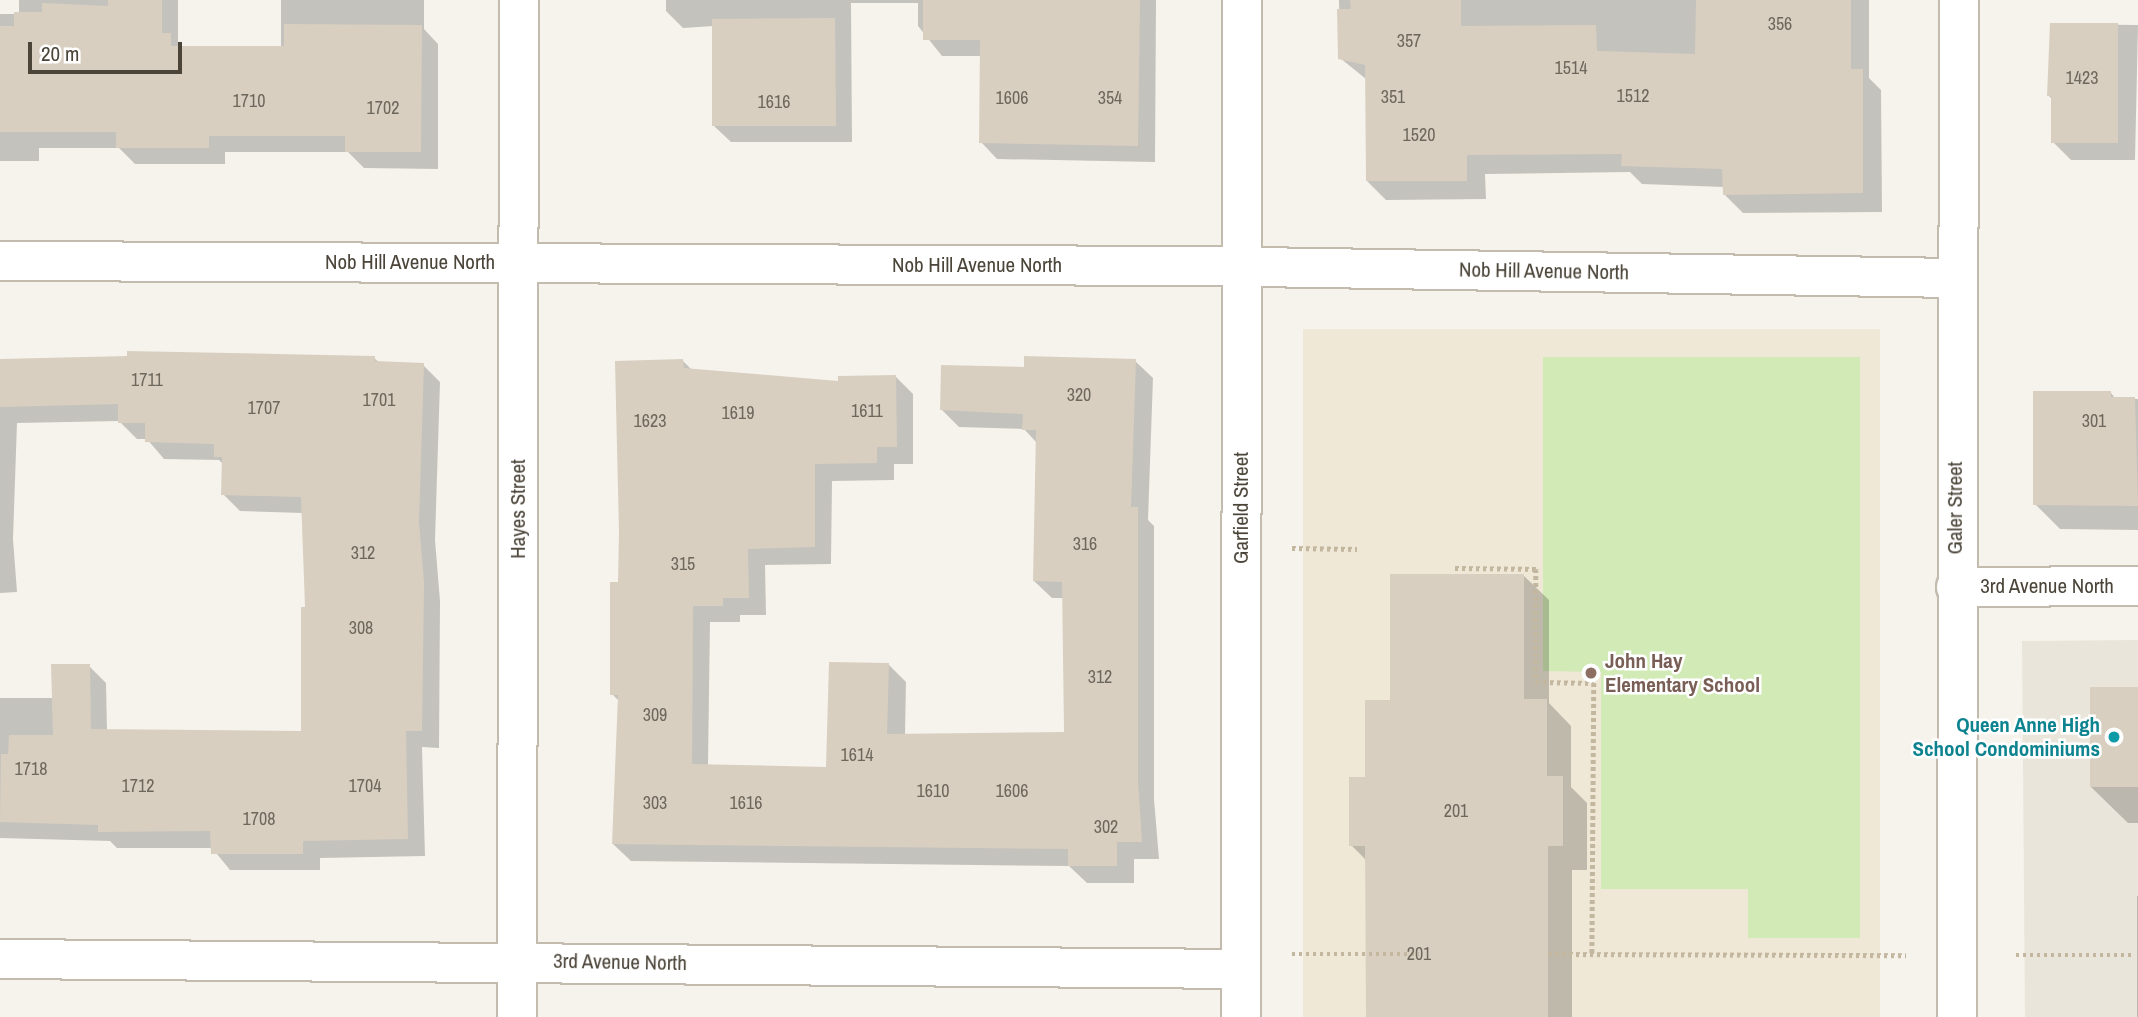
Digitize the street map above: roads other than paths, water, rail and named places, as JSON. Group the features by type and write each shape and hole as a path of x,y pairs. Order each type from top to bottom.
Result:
{"street":[{"name":"Hayes Street","path":"517,1017 519,0"},
{"name":"Garfield Street","path":"1241,1017 1242,0"},
{"name":"Galer Street","path":"1957,1017 1955,278 1959,0"},
{"name":"Nob Hill Avenue North","path":"0,261 1241,267 1955,278"},
{"name":"3rd Avenue North","path":"1956,587 2138,586"},
{"name":"3rd Avenue North","path":"0,959 518,961 1241,969"}],"place":[{"name":"John Hay Elementary School","path":"1591,673"},
{"name":"Queen Anne High School Condominiums","path":"2114,737"}]}
